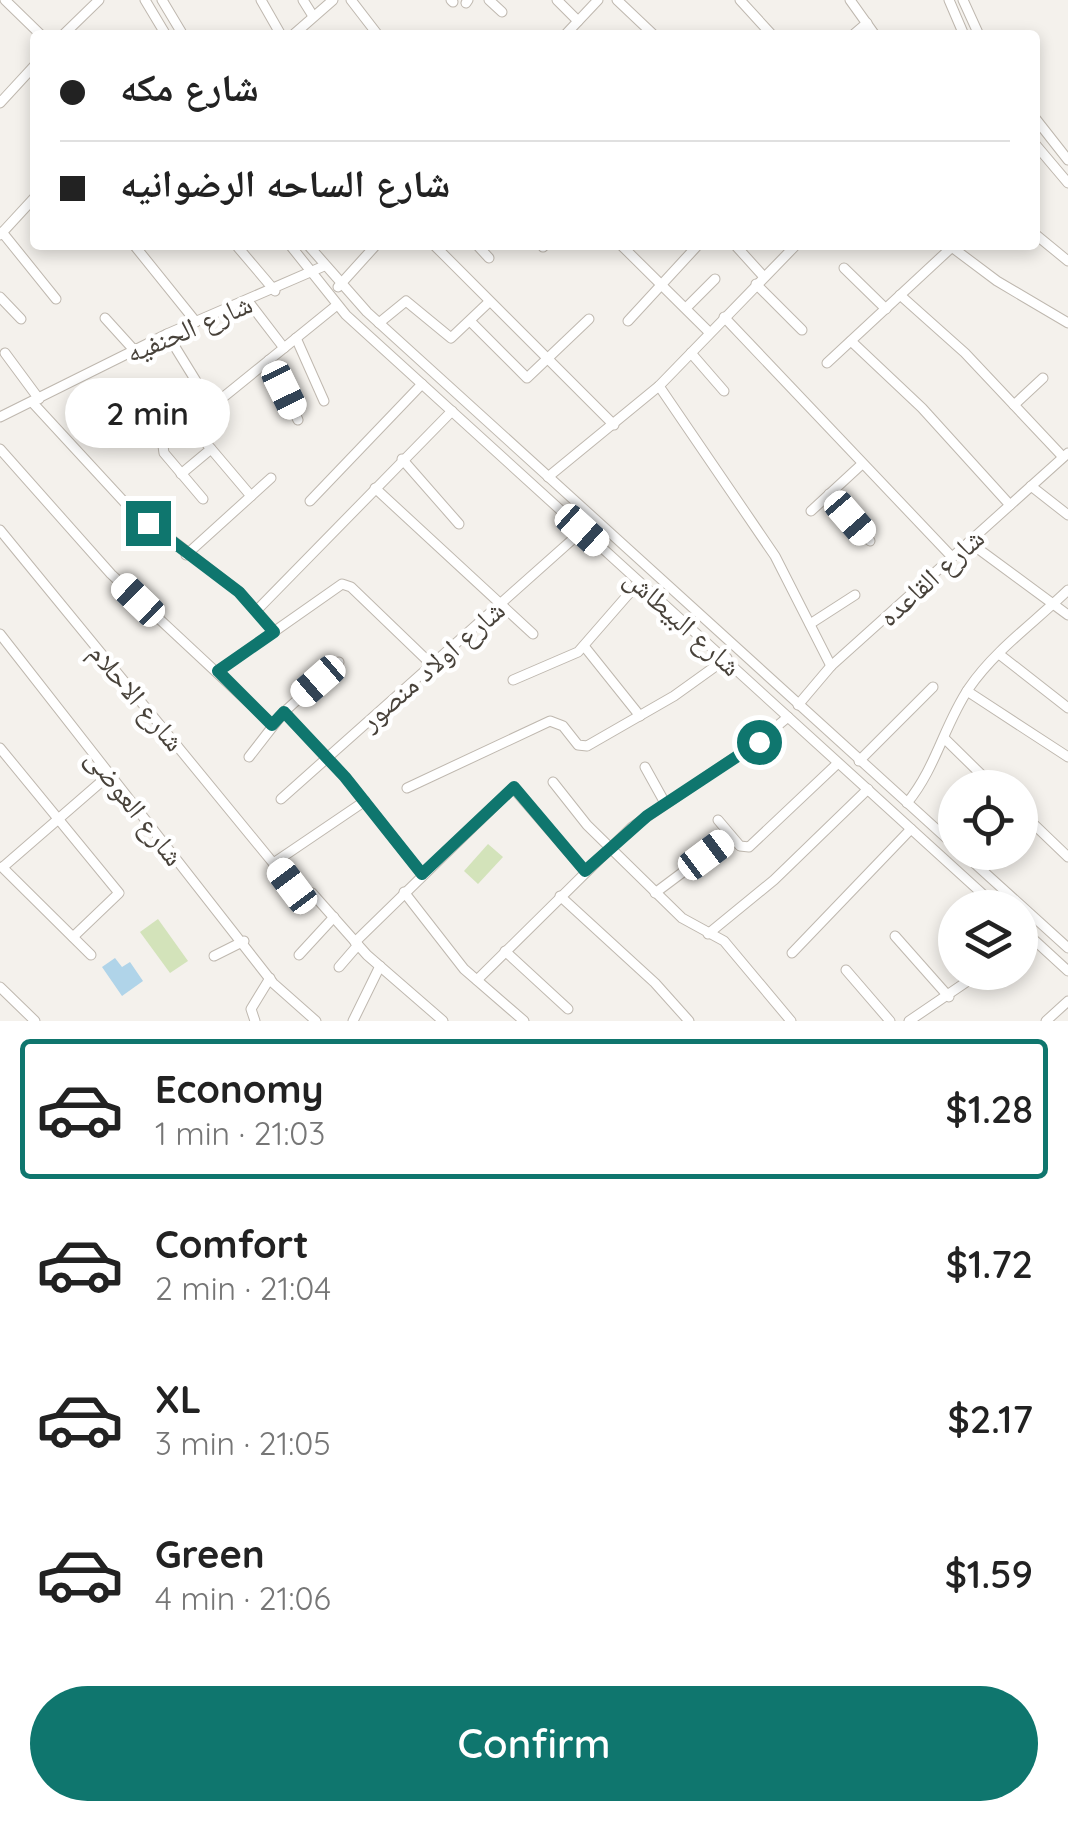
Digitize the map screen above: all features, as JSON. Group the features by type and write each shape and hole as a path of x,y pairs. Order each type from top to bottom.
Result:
{"street":[{"path":"5,0 36,30"},
{"path":"68,30 98,0"},
{"path":"145,0 163,30"},
{"path":"162,0 180,30"},
{"path":"261,0 278,30"},
{"path":"303,0 314,16"},
{"path":"299,30 333,0"},
{"path":"351,0 374,30"},
{"path":"489,0 502,12"},
{"path":"558,0 578,21"},
{"path":"570,30 598,0"},
{"path":"617,0 649,30"},
{"path":"740,0 767,30"},
{"path":"850,0 872,30"},
{"path":"948,0 962,30"},
{"path":"963,0 977,30"},
{"path":"859,30 867,23"},
{"path":"0,102 30,70"},
{"path":"1040,124 1068,160"},
{"path":"1040,150 1068,183"},
{"path":"30,202 1,234 56,299"},
{"path":"1040,238 1068,261"},
{"path":"138,250 196,322"},
{"path":"240,250 276,291"},
{"name":"شارع البيطاش","path":"293,250 337,306 978,890"},
{"name":"شارع البيطاش","path":"312,250 378,322 938,831"},
{"path":"329,296 372,250"},
{"path":"439,250 614,425"},
{"path":"481,250 488,258"},
{"path":"626,250 709,332"},
{"path":"630,254 634,250"},
{"path":"628,321 693,250"},
{"path":"739,250 802,330"},
{"path":"548,477 660,386 791,250"},
{"path":"827,363 946,250"},
{"path":"956,250 1068,324"},
{"name":"شارع الحنفيه","path":"2,414 167,334 276,291 324,266"},
{"path":"844,268 886,308"},
{"path":"686,308 715,280"},
{"path":"900,295 965,353 1065,455"},
{"path":"0,297 21,319"},
{"path":"378,322 403,301 447,338 457,336 489,302"},
{"path":"248,302 284,348"},
{"path":"203,499 162,448 337,306"},
{"path":"724,317 952,557"},
{"path":"105,318 134,350"},
{"path":"470,322 522,376 532,376 589,319"},
{"path":"167,334 212,406"},
{"path":"296,338 324,401"},
{"path":"850,341 922,408 1010,506"},
{"path":"691,353 724,391"},
{"path":"5,354 35,400 100,479 186,555 257,610 274,632"},
{"path":"269,360 298,420"},
{"path":"1014,405 1043,378"},
{"path":"310,501 422,384"},
{"path":"660,386 765,540 831,666"},
{"path":"461,420 473,408"},
{"path":"257,610 452,411"},
{"path":"190,424 252,496"},
{"path":"182,474 211,449"},
{"path":"0,450 111,574 272,725"},
{"name":"شارع القاعده","path":"798,705 831,666 1065,455"},
{"path":"402,460 459,524"},
{"path":"811,511 862,464"},
{"path":"186,555 272,478"},
{"path":"1031,486 1068,515"},
{"path":"375,488 533,634"},
{"path":"829,494 870,541"},
{"name":"شارع الاحلام","path":"0,530 292,886 312,892 356,943 443,1021"},
{"name":"شارع اولاد منصور","path":"281,799 582,530"},
{"path":"969,542 1068,615"},
{"path":"513,680 563,662 584,646 639,582"},
{"path":"218,671 342,584 351,587 431,664"},
{"path":"907,803 932,766 967,691 999,654 1068,590"},
{"path":"810,624 855,595"},
{"name":"شارع العوضى","path":"0,634 270,978 316,1021"},
{"path":"584,646 640,716"},
{"path":"407,788 550,721 560,723 585,747 640,716 736,650"},
{"path":"999,654 1068,708"},
{"path":"248,757 284,712 340,662"},
{"path":"859,760 934,687"},
{"path":"967,691 1068,757"},
{"path":"284,712 328,757 422,874"},
{"path":"477,980 608,847 665,802 759,742 788,717"},
{"path":"944,738 977,770"},
{"path":"0,748 119,895 73,937"},
{"path":"718,820 740,846 749,847 838,763"},
{"path":"645,767 665,802"},
{"path":"90,955 2,866 109,775"},
{"path":"553,782 608,847 690,924 724,941 791,1021"},
{"path":"339,967 404,892 516,788 585,871"},
{"path":"708,934 774,880 868,789"},
{"path":"274,862 365,801"},
{"path":"1038,828 1068,857"},
{"path":"792,953 911,829"},
{"path":"656,892 732,836"},
{"path":"982,870 1068,948"},
{"path":"404,892 477,980 524,1021"},
{"path":"560,896 647,974 689,1021"},
{"path":"300,954 334,917"},
{"path":"895,936 950,997"},
{"path":"214,956 244,941"},
{"path":"1038,945 1068,971"},
{"path":"505,951 568,1009"},
{"path":"353,1021 380,966"},
{"path":"846,970 890,1021"},
{"path":"255,1021 251,1009 270,978"},
{"path":"0,987 34,1021"},
{"path":"910,1021 925,1017 959,990"},
{"path":"1050,1020 1068,1001"}],"green space":[{"path":"488,844 503,857 478,884 464,871"},
{"path":"158,919 188,961 170,973 140,932"}],"water":[{"path":"115,958 122,967 130,962 143,981 122,996 102,967"}],"route":[{"path":"148,523 239,592 274,632 218,671 272,725 284,712 307,734 422,874 514,787 585,871 665,802 759,742"}]}
